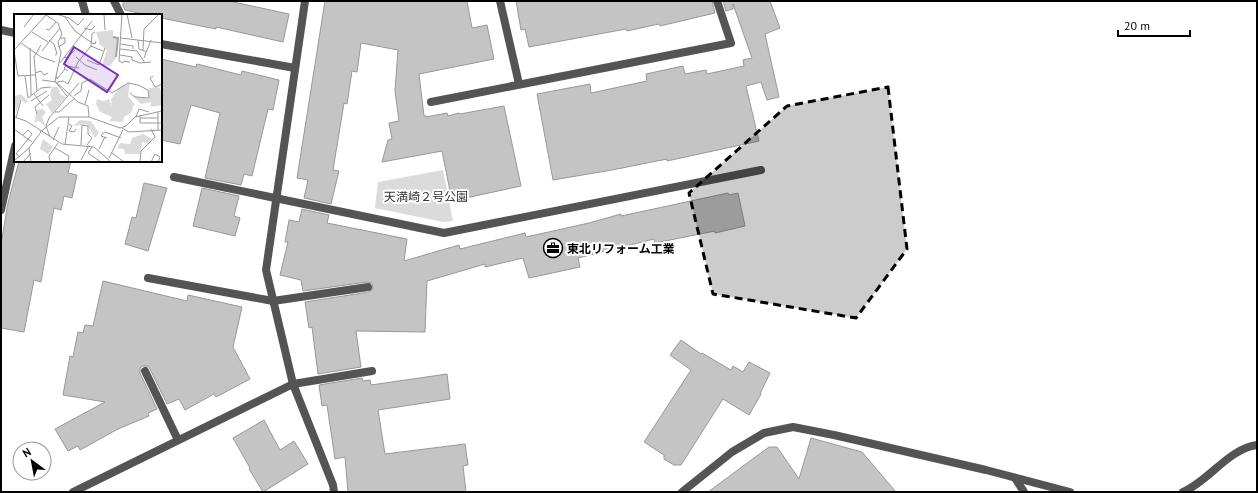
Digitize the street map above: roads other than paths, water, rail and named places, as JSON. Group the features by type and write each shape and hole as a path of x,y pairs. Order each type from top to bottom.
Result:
{"street":[{"path":"82,1 86,14"},
{"path":"114,1 120,14"},
{"path":"305,1 266,270 293,384 333,485 334,492"},
{"path":"500,1 519,84"},
{"path":"431,102 731,43 717,1"},
{"path":"1,30 14,33"},
{"path":"162,44 295,68"},
{"path":"1,210 14,151"},
{"path":"174,177 444,233 761,170"},
{"path":"148,278 273,301 368,287"},
{"path":"145,371 178,440"},
{"path":"73,492 293,384 372,371"},
{"path":"682,492 738,448 764,433 793,427 918,454 1070,492"},
{"path":"1183,492 1193,488 1222,464 1248,446 1257,445"},
{"path":"1015,478 1024,492"}],"place":[{"name":"東北リフォーム工業","path":"553,248"}],"park label":[{"name":"天満崎２号公園","path":"426,196"}]}
